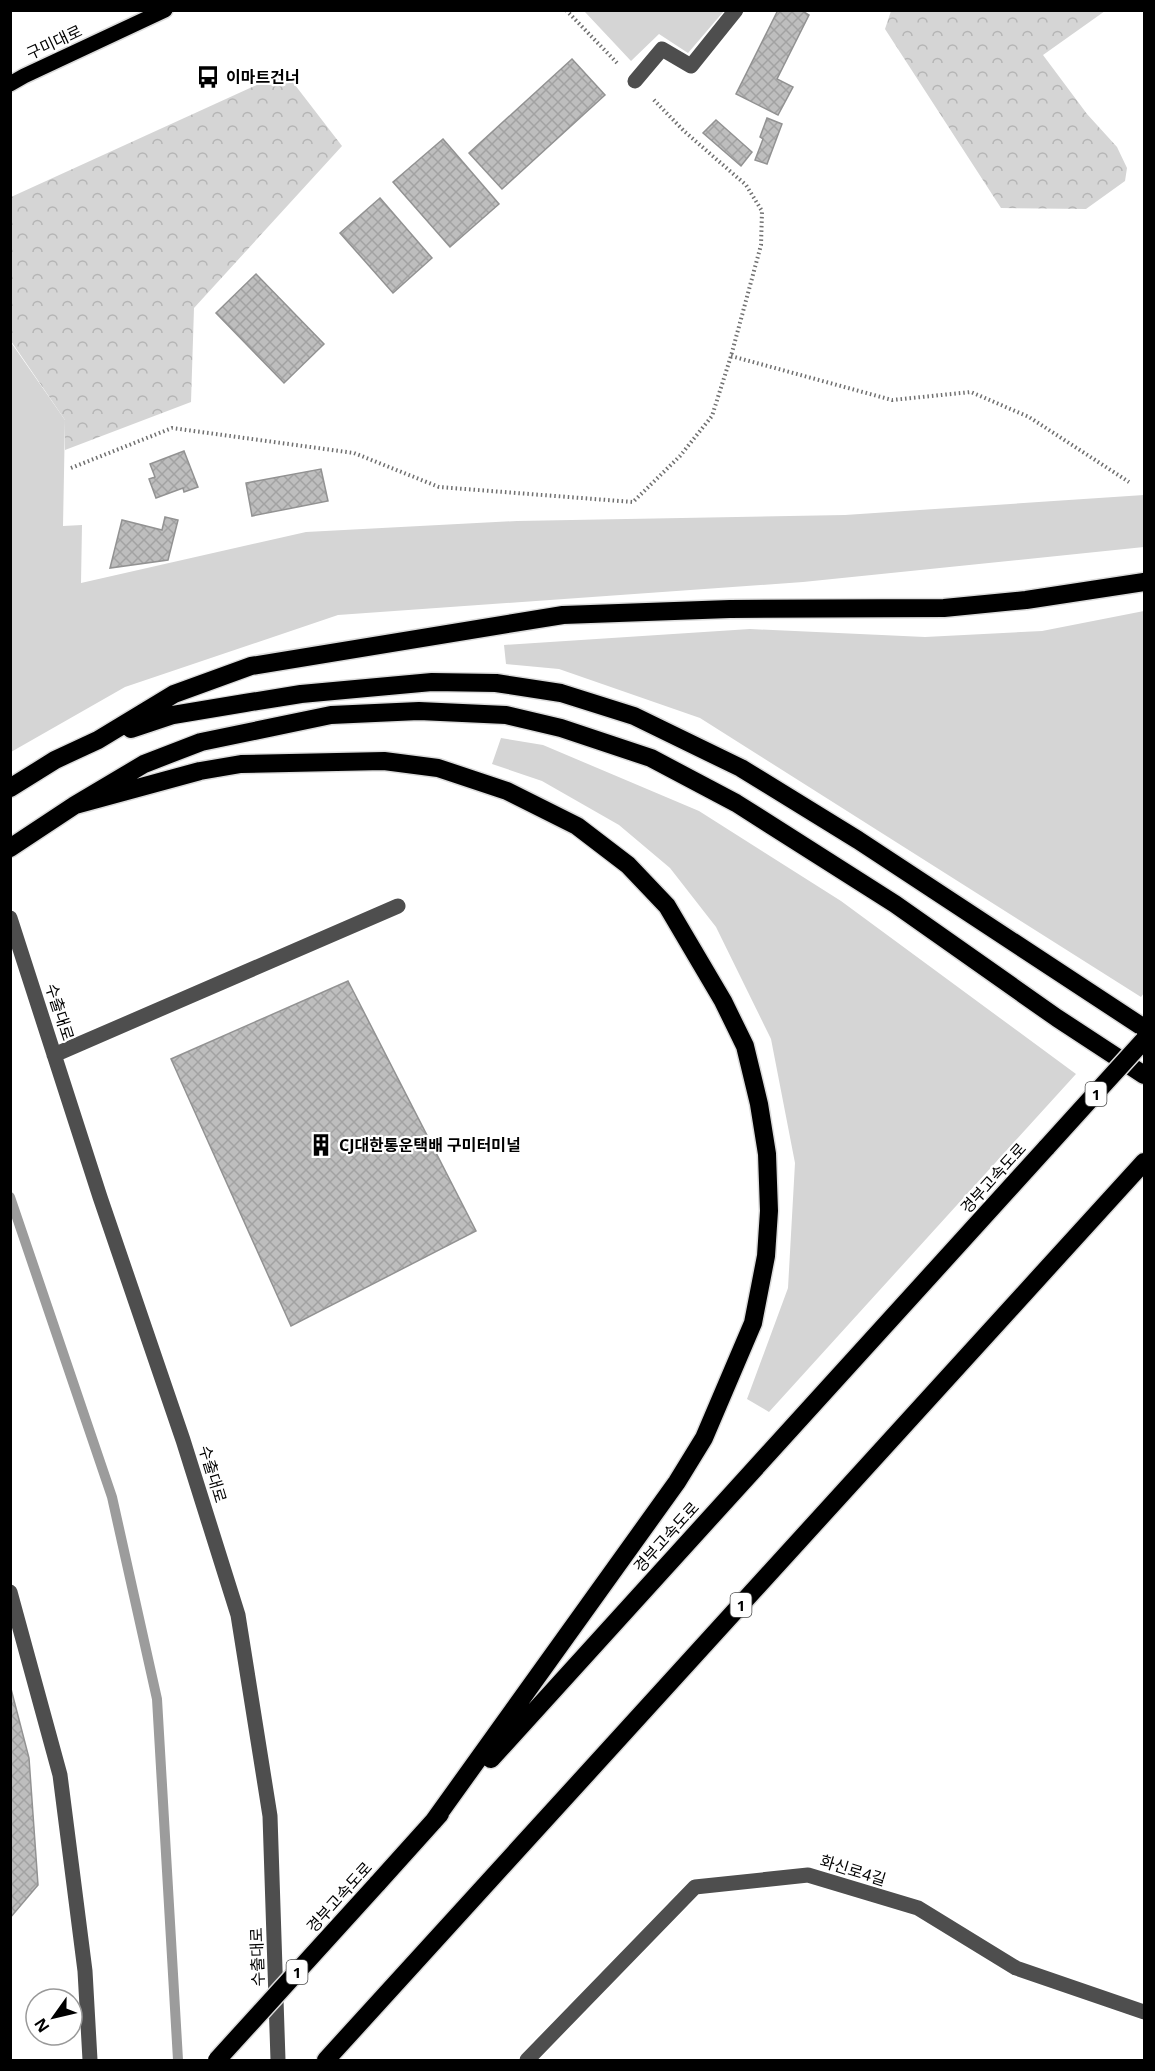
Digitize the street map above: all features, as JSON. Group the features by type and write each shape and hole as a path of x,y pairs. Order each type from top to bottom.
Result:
{"highway":[{"path":"10,788 55,760 98,740 174,694 251,666 563,615 730,609 944,608 1026,600 1144,582"},
{"path":"98,740 173,715 301,694 432,682 496,683 561,693 633,716 741,768 858,840 1144,1028"},
{"path":"10,848 75,805 144,764 201,742 331,715 419,711 506,715 561,728 651,758 736,803 895,904 1057,1018 1144,1075"},
{"path":"75,805 200,771 241,764 384,761 438,768 507,791 577,826 628,865 667,906 718,992 745,1046 759,1104 767,1154 769,1211 766,1256 753,1323 704,1438 677,1482 433,1822"},
{"name":"경부고속도로","path":"217,2061 1144,1040"},
{"name":"1","path":"326,2061 1144,1162"}],"main road":[{"name":"구미대로","path":"15,80 165,10"}],"street":[{"path":"635,81 662,49 691,66 736,10"},
{"path":"54,1055 399,906"},
{"name":"수출대로","path":"10,918 100,1197 183,1440 238,1615 270,1816 278,2061"},
{"path":"10,1593 60,1775 85,1971 90,2061"},
{"name":"화신로4길","path":"527,2061 694,1887 808,1875 918,1908 1016,1968 1144,2012"}],"path":[{"path":"71,468 172,428 354,453 439,487 633,502 680,456 712,416 762,244 762,211 746,185 684,131 566,10"},
{"path":"731,356 892,400 971,392 1029,417 1129,482"}],"green space":[{"path":"724,10 688,53 659,34 631,61 585,12"},
{"path":"891,11 1105,11 1043,55 1087,114 1117,147 1127,168 1125,181 1086,209 1001,208 885,29"},
{"path":"285,72 342,146 194,308 191,402 65,450 65,420 11,341 11,197"},
{"path":"10,341 65,420 63,526 82,525 81,583 306,532 517,521 845,515 1144,495 1144,547 803,582 338,615 125,687 11,752"},
{"path":"1144,611 1144,993 1141,997 700,718 559,669 506,664 504,645 750,629 925,637 1042,631"},
{"path":"501,738 543,745 699,811 841,901 1076,1074 769,1412 747,1399 788,1288 795,1163 771,1039 716,927 670,868 619,825 542,781 492,764"}],"building":[{"path":"778,10 801,10 809,15 777,79 793,87 778,115 736,94"},
{"path":"572,59 605,95 502,189 469,153"},
{"path":"767,118 782,124 767,164 755,160 763,139 760,137"},
{"path":"716,120 752,152 741,166 703,133"},
{"path":"443,139 499,204 450,247 393,182"},
{"path":"380,198 432,258 393,293 340,233"},
{"path":"256,274 324,344 284,383 216,313"},
{"path":"184,451 198,487 184,492 183,488 156,498 149,479 155,477 150,464"},
{"path":"321,469 328,501 252,516 246,483"},
{"path":"165,517 178,520 168,560 110,568 122,520 162,530"},
{"name":"CJ대한통운택배 구미터미널","path":"348,981 476,1231 291,1326 171,1059"},
{"path":"10,1685 29,1758 38,1885 10,1918"}],"waterway":[{"path":"10,1197 112,1497 157,1699 178,2060"}],"place":[{"name":"이마트건너","path":"208,77"},
{"name":"CJ대한통운택배 구미터미널","path":"321,1145"}]}
